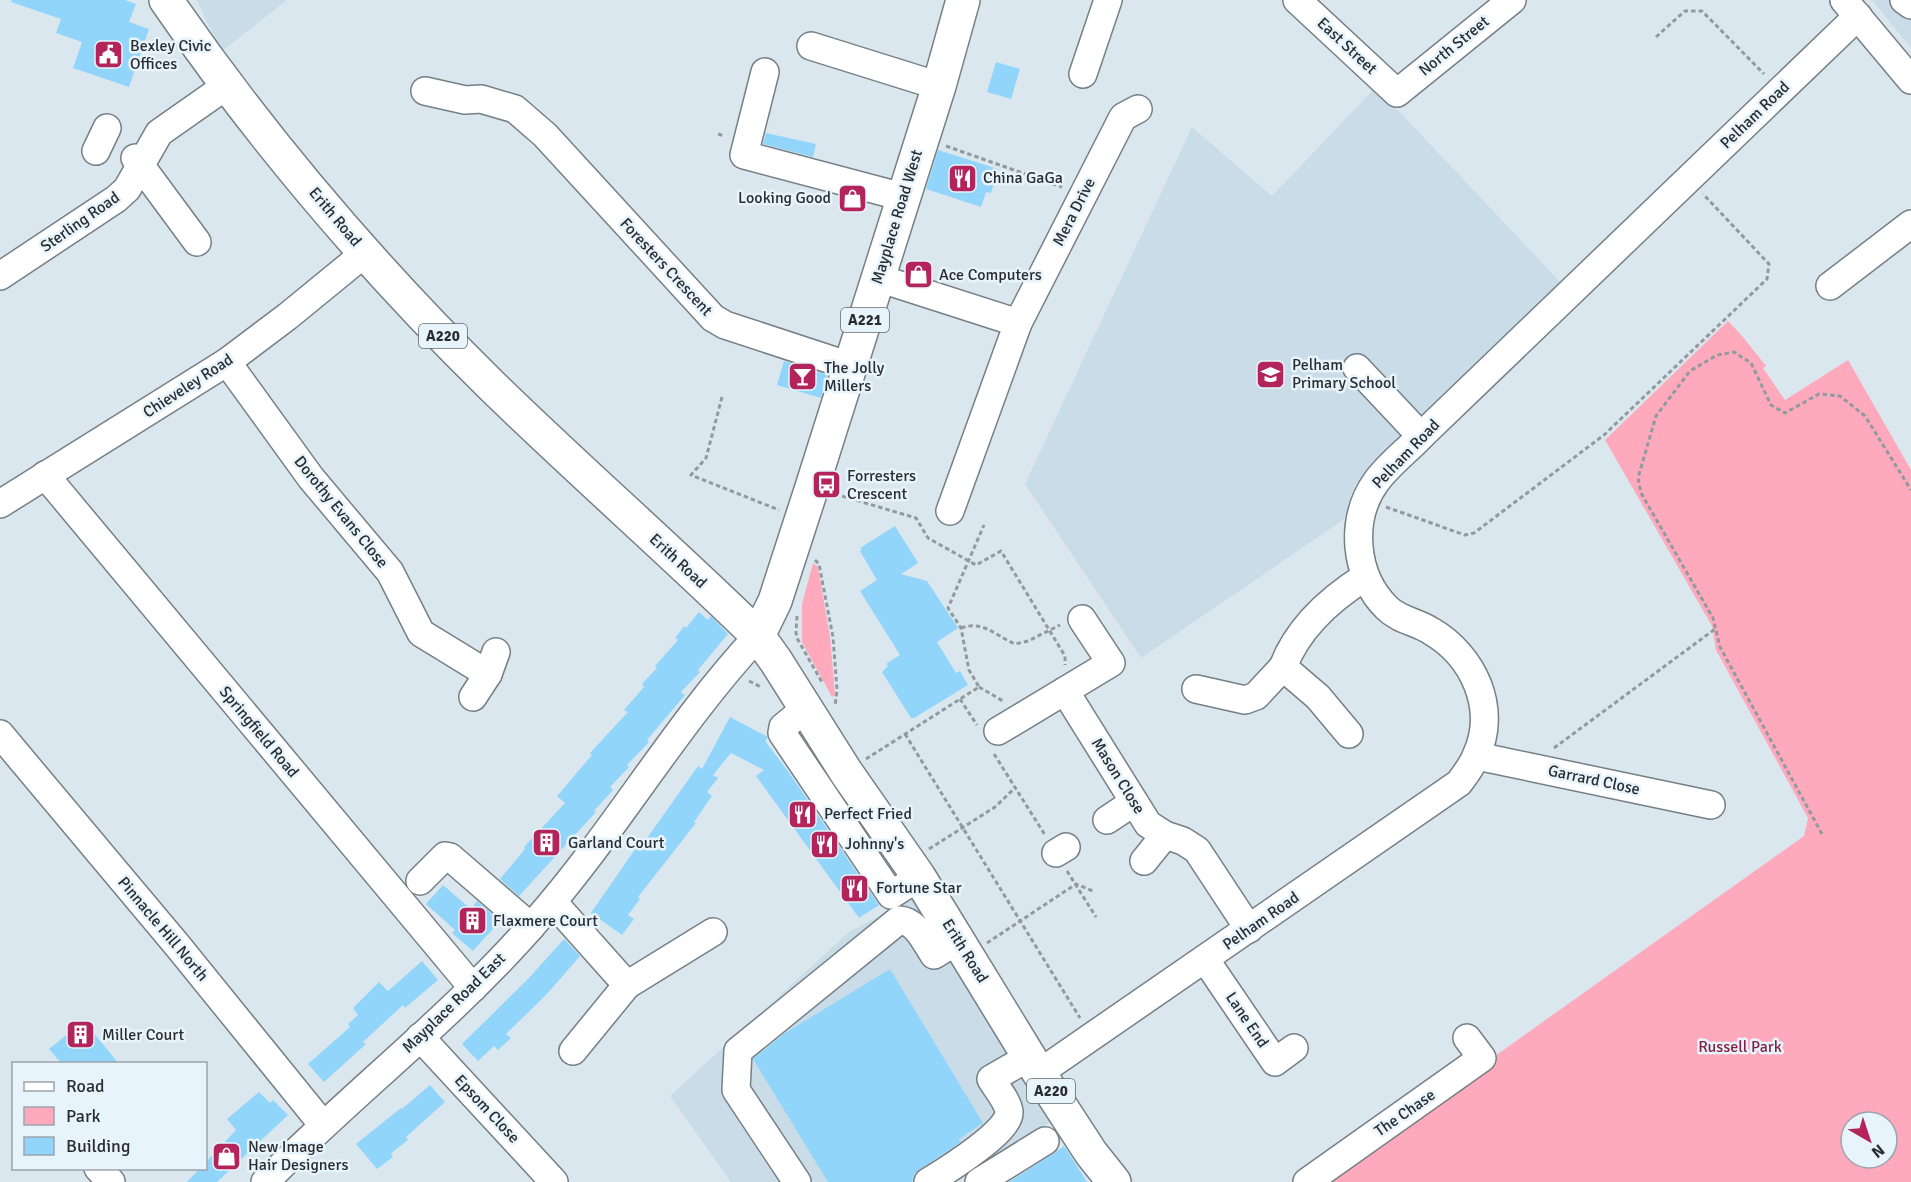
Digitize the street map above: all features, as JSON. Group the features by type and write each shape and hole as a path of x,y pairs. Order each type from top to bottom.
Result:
{"main road":[{"name":"Erith Road","path":"166,0 226,86 365,253 490,384 758,636 776,661 825,703 846,772 914,869 1034,1065 1091,1153 1114,1182"},
{"name":"Mayplace Road West","path":"758,636 775,601 812,487 939,86 963,0"}],"street":[{"path":"1083,74 1108,0"},
{"name":"East Street","path":"1297,0 1397,93"},
{"name":"North Street","path":"1397,93 1512,0"},
{"path":"1904,0 1911,6"},
{"path":"1851,8 1911,78"},
{"name":"Pelham Road","path":"928,1182 974,1153 1007,1121 1009,1113 1007,1107 991,1079 1034,1065 1091,1037 1459,783 1477,756 1484,727 1482,699 1477,680 1467,663 1453,647 1430,630 1402,618 1387,608 1373,591 1365,577 1358,550 1359,523 1366,500 1376,482 1421,436 1780,91 1851,8"},
{"path":"811,46 939,86"},
{"path":"765,72 744,155 903,197"},
{"name":"Sterling Road","path":"0,276 97,213 127,189 138,162 159,133 226,86"},
{"name":"Foresters Crescent","path":"425,91 465,100 481,99 515,109 545,135 713,318 725,325 850,366"},
{"name":"Mera Drive","path":"950,511 1018,323 1123,117 1138,109"},
{"path":"138,162 197,242"},
{"path":"1830,286 1911,224"},
{"name":"Chieveley Road","path":"0,504 227,362 365,253"},
{"path":"878,278 1018,323"},
{"name":"Dorothy Evans Close","path":"227,362 311,478 390,572 421,633 492,663 473,697"},
{"path":"1357,368 1421,436"},
{"name":"Springfield Road","path":"45,475 473,988"},
{"path":"1196,689 1245,700 1256,696 1283,667 1290,648 1319,611 1341,592 1365,577"},
{"path":"990,736 1111,663 1082,619"},
{"name":"Mayplace Road East","path":"270,1180 323,1125 473,988 531,927 553,902 711,689 758,636"},
{"path":"1283,667 1318,697 1349,734"},
{"name":"Mason Close","path":"1065,691 1148,824 1165,835 1184,841 1197,850 1249,929"},
{"path":"825,703 783,727 782,733 891,895 914,869"},
{"name":"Pinnacle Hill North","path":"0,734 323,1125"},
{"name":"Garrard Close","path":"1477,756 1711,805"},
{"path":"1107,820 1134,802"},
{"path":"1144,861 1165,835"},
{"path":"420,881 445,856 450,857 531,927"},
{"path":"553,902 627,985"},
{"path":"797,1182 736,1090 738,1051 899,920 907,921 916,928 934,955 963,947"},
{"path":"573,1051 627,985 713,932"},
{"name":"Lane End","path":"1205,959 1275,1062 1294,1048"},
{"name":"Epsom Close","path":"420,1037 554,1182"},
{"name":"The Chase","path":"1307,1182 1482,1058 1467,1038"},
{"path":"979,1182 1045,1141"},
{"path":"100,1170 111,1182"}],"path":[{"path":"1656,37 1685,11 1702,11 1780,91"},
{"path":"922,138 1083,194"},
{"path":"1366,500 1465,535 1474,533 1604,435 1767,279 1769,264 1689,179"},
{"path":"1822,834 1720,647 1713,618 1641,493 1638,478 1656,416 1690,371 1717,355 1734,352 1751,363 1771,405 1785,413 1819,394 1840,396 1865,416 1911,490"},
{"path":"722,397 706,458 691,475 801,519"},
{"path":"812,487 916,518 928,538 976,565 1001,551 1065,656 1065,691"},
{"path":"846,772 979,687 969,670 962,628 948,608 984,525"},
{"path":"797,609 798,640 825,703 836,705 838,696 833,637 819,564 811,557"},
{"path":"962,628 971,624 980,625 1015,644 1028,641 1057,625 1082,619"},
{"path":"1528,767 1715,629"},
{"path":"960,699 990,736 1016,788 1061,850 1076,884 1096,917"},
{"path":"905,734 1022,921 1091,1037"},
{"path":"914,869 964,828 995,807 1016,788"},
{"path":"963,947 1022,921 1076,884"},
{"path":"1076,884 1093,891"}],"shaded area":[{"path":"197,0 287,0 221,52"},
{"path":"1872,0 1911,0 1911,48"},
{"name":"Pelham Primary School","path":"1376,87 1562,284 1370,465 1354,487 1343,520 1141,658 1025,484 1192,127 1272,196"},
{"path":"917,896 1055,1119 957,1182 731,1182 670,1096 849,932"}],"green space":[{"name":"Russell Park","path":"1728,321 1766,366 1763,368 1785,400 1848,360 1911,470 1911,1182 1318,1182 1804,836 1808,818 1716,650 1712,626 1605,440"},
{"path":"813,563 818,567 830,637 835,695 832,697 802,642 802,604"}],"building":[{"name":"Bexley Civic Offices","path":"12,0 125,0 136,4 129,22 149,29 129,87 73,68 82,42 56,33 61,19 11,2"},
{"path":"996,62 1020,69 1011,99 987,92"},
{"path":"766,133 816,144 813,157 763,144"},
{"name":"China GaGa","path":"938,150 998,169 991,193 986,192 981,207 926,189"},
{"name":"The Jolly Millers","path":"784,361 828,375 821,398 777,385"},
{"path":"895,526 918,563 901,574 927,581 958,628 937,642 956,673 960,671 968,685 914,718 911,718 882,672 888,666 886,664 900,655 860,591 877,580 860,548"},
{"path":"699,612 708,620 711,616 728,634 698,670 700,672 681,692 685,695 647,740 649,742 610,787 613,790 594,811 596,812 519,896 500,879 525,849 524,847 565,803 557,796 592,755 590,753 628,712 624,710 644,687 642,684 678,640 675,638 684,626 686,628"},
{"path":"730,717 768,737 765,741 879,905 859,918 756,776 764,770 731,753 713,775 718,778 707,792 712,796 694,822 696,823 638,897 640,899 628,915 634,919 622,935 591,913 642,839 645,841 698,766 702,769"},
{"name":"Flaxmere Court","path":"443,885 471,909 477,901 500,921 473,951 452,933 455,930 426,904"},
{"path":"564,939 580,956 546,995 506,1034 511,1038 498,1050 494,1046 478,1061 462,1044 528,979"},
{"path":"422,961 438,980 405,1008 403,1005 363,1042 366,1044 324,1082 308,1064 350,1027 348,1024 358,1015 353,1008 379,982 388,991"},
{"path":"890,969 983,1123 959,1139 960,1142 952,1148 920,1169 914,1174 912,1182 828,1182 753,1059 785,1033"},
{"name":"Miller Court","path":"84,1021 117,1062 60,1062 49,1049"},
{"path":"430,1085 445,1102 406,1137 408,1140 391,1154 393,1157 377,1169 356,1144"},
{"path":"259,1092 270,1103 273,1100 288,1115 217,1182 187,1182 198,1170 207,1170 207,1161 236,1130 227,1119"},
{"path":"1064,1146 1087,1182 1009,1182 1053,1154"}],"place":[{"name":"Bexley Civic Offices","path":"109,55"},
{"name":"China GaGa","path":"962,178"},
{"name":"Looking Good","path":"852,198"},
{"name":"Ace Computers","path":"918,275"},
{"name":"Pelham Primary School","path":"1271,374"},
{"name":"The Jolly Millers","path":"803,377"},
{"name":"Forresters Crescent","path":"826,485"},
{"name":"Perfect Fried","path":"803,814"},
{"name":"Garland Court","path":"547,843"},
{"name":"Johnny's","path":"824,844"},
{"name":"Fortune Star","path":"855,888"},
{"name":"Flaxmere Court","path":"472,921"},
{"name":"Miller Court","path":"81,1035"},
{"name":"New Image Hair Designers","path":"227,1156"}]}
